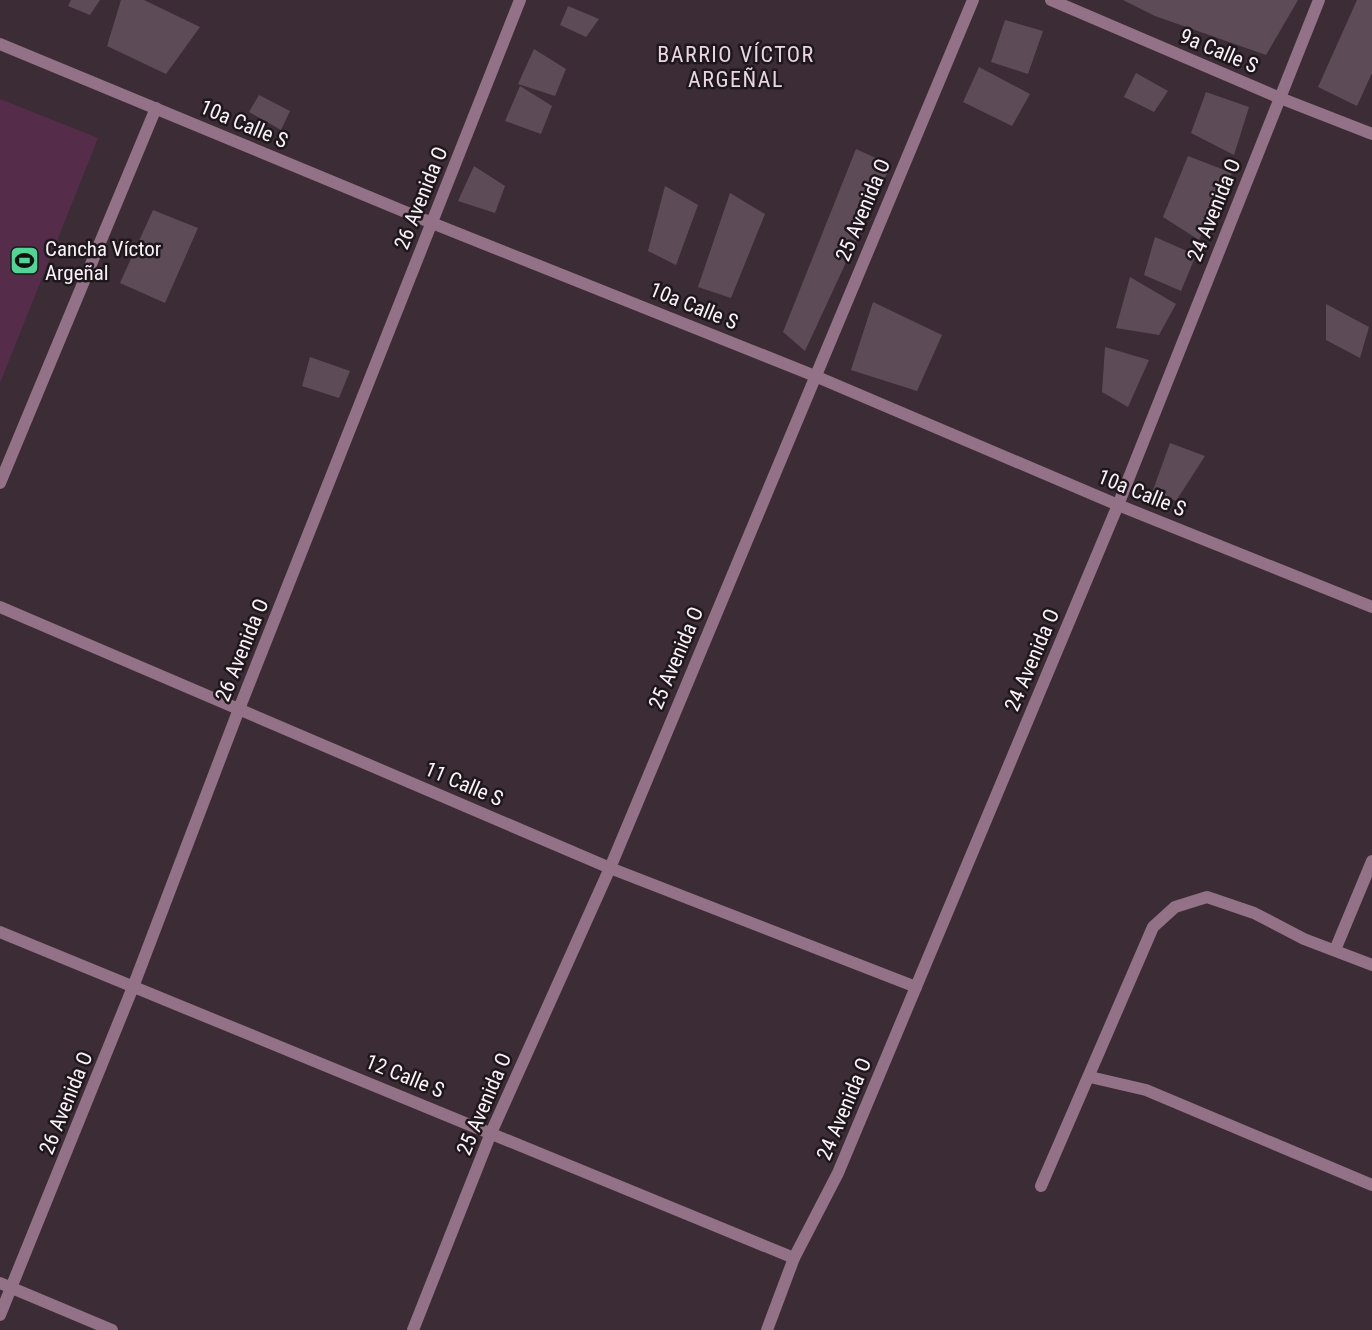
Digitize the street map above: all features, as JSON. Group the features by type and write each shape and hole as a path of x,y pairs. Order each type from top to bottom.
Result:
{"street":[{"name":"26 Avenida O","path":"0,1315 133,987 239,710 520,0"},
{"name":"25 Avenida O","path":"413,1330 491,1133 610,868 973,0"},
{"name":"9a Calle S","path":"1051,0 1280,98 1372,134"},
{"name":"24 Avenida O","path":"767,1330 794,1258 838,1173 1118,505 1319,0"},
{"name":"10a Calle S","path":"0,44 432,223 815,376 1118,505 1372,607"},
{"path":"0,483 156,108"},
{"name":"11 Calle S","path":"0,607 610,868 916,987"},
{"path":"1335,950 1372,861"},
{"path":"1041,1186 1153,927 1174,907 1207,897 1254,913 1304,939 1372,965"},
{"name":"12 Calle S","path":"0,932 794,1258"},
{"path":"1090,1077 1146,1090 1372,1185"},
{"path":"0,1283 112,1330"}],"shaded area":[{"name":"Cancha Víctor Argeñal","path":"0,99 98,138 0,383"}],"building":[{"path":"71,0 100,0 90,15 68,6"},
{"path":"121,0 144,0 200,27 166,74 107,46"},
{"path":"1123,0 1298,0 1266,55 1155,16"},
{"path":"1357,0 1372,0 1372,73 1357,106 1318,87"},
{"path":"568,6 599,19 586,37 560,25"},
{"path":"1005,20 1043,31 1028,74 991,62"},
{"path":"534,49 566,69 555,96 518,84"},
{"path":"979,67 1030,94 1012,126 963,102"},
{"path":"1136,73 1168,91 1154,112 1124,97"},
{"path":"520,86 552,106 541,134 505,121"},
{"path":"1206,92 1249,107 1234,155 1191,133"},
{"path":"259,95 290,111 281,130 249,112"},
{"path":"856,149 891,165 805,351 783,332"},
{"path":"1188,156 1232,173 1199,240 1163,217"},
{"path":"474,166 505,186 495,213 458,201"},
{"path":"665,186 698,205 676,265 648,251"},
{"path":"730,193 765,214 731,298 698,287"},
{"path":"153,210 198,228 165,303 120,283"},
{"path":"1155,237 1196,255 1181,291 1144,275"},
{"path":"1130,277 1176,304 1159,335 1116,328"},
{"path":"873,302 942,335 917,391 851,370"},
{"path":"1326,304 1369,327 1360,358 1326,340"},
{"path":"1105,347 1149,360 1128,407 1102,392"},
{"path":"310,357 350,371 339,398 302,386"},
{"path":"1170,443 1205,456 1176,501 1153,490"}],"place":[{"name":"Cancha Víctor Argeñal","path":"24,261"}],"district":[{"name":"BARRIO VÍCTOR ARGEÑAL","path":"736,66"}]}
